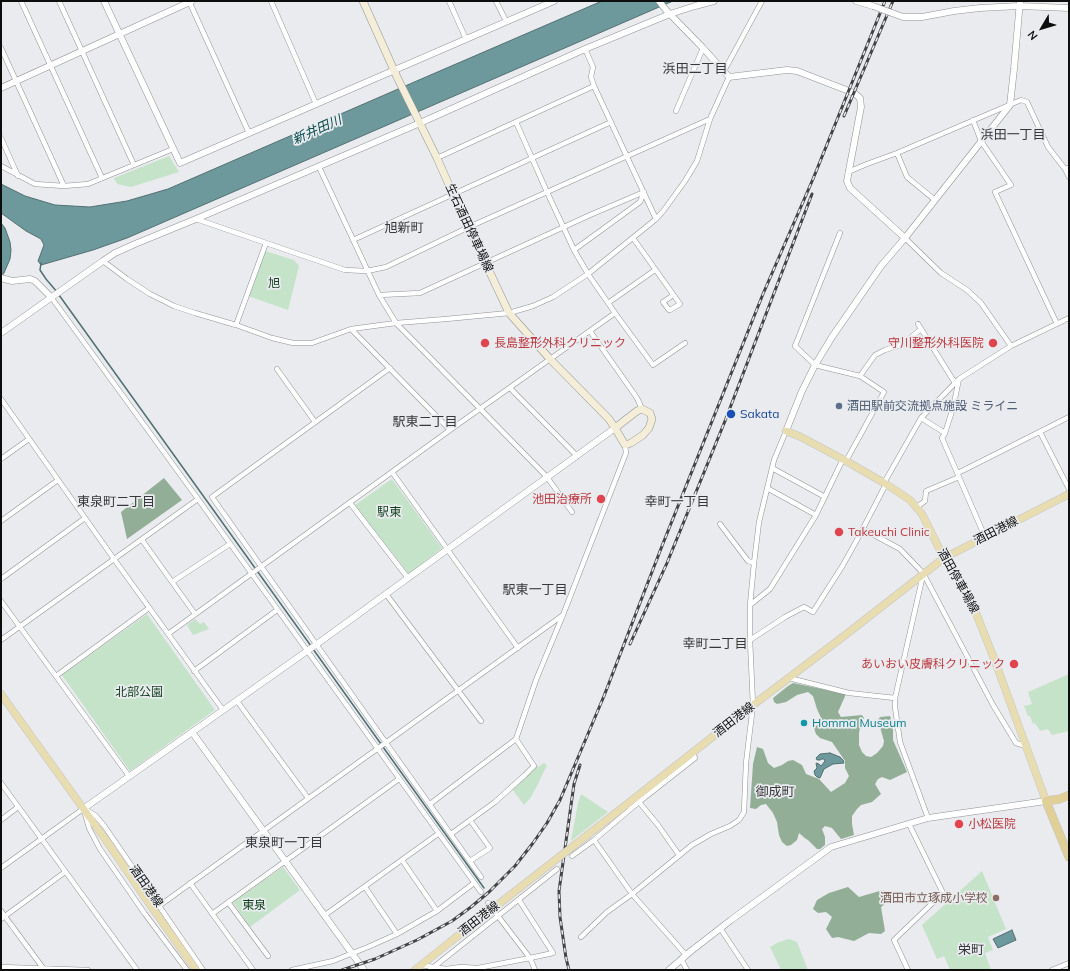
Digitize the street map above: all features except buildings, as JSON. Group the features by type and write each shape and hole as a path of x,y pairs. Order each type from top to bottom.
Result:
{"highway":[{"path":"1069,795 1060,799 1046,801 1069,857"}],"main road":[{"name":"生石酒田停車場線","path":"363,1 397,77 419,120 509,313 550,359 609,419 625,445"},
{"path":"615,428 637,411 642,409 650,413 652,419 649,428 643,435 625,445"},
{"name":"酒田停車場線","path":"786,431 844,460 885,484 910,500 922,514 944,558 962,583 972,603 995,661 1046,801"},
{"name":"酒田港線","path":"418,968 753,705 944,558 1069,494"},
{"name":"酒田港線","path":"1,694 144,896 200,970"}],"street":[{"path":"21,1 102,178"},
{"path":"60,1 134,165"},
{"path":"104,1 180,163 554,1"},
{"path":"1,88 190,1 249,133"},
{"path":"271,1 316,104"},
{"path":"449,1 466,38"},
{"path":"496,1 506,21"},
{"path":"659,1 729,77"},
{"path":"1,333 115,253 319,167 419,120 668,12 714,1"},
{"path":"724,71 762,1"},
{"path":"856,1 903,17 917,17 954,11 1020,4 1069,8"},
{"path":"582,937 607,912 632,894 692,844 740,820 744,812 746,763 753,705 750,605 759,526 774,460 802,391 832,337 881,266 905,238 1010,105 1020,4"},
{"path":"1,48 64,186"},
{"path":"676,110 703,48"},
{"path":"585,49 593,67 591,77 594,86 656,219"},
{"path":"729,77 787,70 797,71 854,93 860,98 861,107 848,172 847,181 850,188 905,238 941,274 967,290 981,303 1010,346"},
{"path":"102,262 127,280 174,306 272,338 293,343 312,343 351,329 396,322 509,313 534,306 553,297 588,274 656,219 664,210 685,181 697,161 710,119 729,77"},
{"path":"437,158 594,86"},
{"path":"848,172 897,153 1021,100 1026,102 1048,147 1067,168 1069,177"},
{"path":"196,219 345,270 367,270 386,267 469,227 710,119"},
{"path":"973,120 981,141 1011,185 995,192 1057,324"},
{"path":"516,122 574,250 588,274 653,365 685,343"},
{"path":"353,240 531,157 611,122"},
{"path":"1,138 18,176"},
{"path":"1,166 35,184 64,186 88,184 173,149"},
{"path":"897,153 907,177 935,200"},
{"path":"319,167 379,295 396,322 547,477 572,512"},
{"path":"379,295 420,293 590,215 644,192"},
{"path":"574,250 640,202 644,192"},
{"path":"750,605 770,589 816,515 844,460 884,392 860,376 815,366 794,346 840,233"},
{"path":"633,238 672,293"},
{"path":"236,325 266,243"},
{"path":"608,303 655,270"},
{"path":"1,278 12,281 30,279 35,281 51,297 481,892"},
{"path":"168,634 450,430 615,313"},
{"path":"750,640 804,606 813,612 843,565 921,418 955,383 1010,346 1069,318"},
{"path":"918,324 955,383"},
{"path":"351,329 450,430"},
{"path":"860,376 875,355 903,344 921,329"},
{"path":"590,331 637,398 642,409"},
{"path":"390,368 212,497 481,876"},
{"path":"277,369 315,422"},
{"path":"959,379 946,433 942,438 984,538"},
{"path":"510,388 577,456"},
{"path":"1,400 223,710"},
{"path":"917,507 925,501 926,491 1069,417"},
{"path":"921,418 946,433"},
{"path":"1,868 83,808 317,644 615,428"},
{"path":"1040,432 1069,490"},
{"path":"1,459 29,440"},
{"path":"430,804 516,739 536,680 626,453 625,445"},
{"path":"772,468 825,497"},
{"path":"392,472 518,648"},
{"path":"1,521 58,480"},
{"path":"767,488 816,515"},
{"path":"1,640 198,500"},
{"path":"350,503 408,578"},
{"path":"1,578 85,518"},
{"path":"720,524 748,561 754,563"},
{"path":"863,529 900,550 924,573 993,705 1016,743 1026,746"},
{"path":"142,540 195,614"},
{"path":"172,582 230,544"},
{"path":"924,573 895,698 895,707 900,742 928,818"},
{"path":"386,594 480,721"},
{"path":"1,601 129,776"},
{"path":"56,676 149,608"},
{"path":"194,671 277,610"},
{"path":"159,906 563,615"},
{"path":"789,678 849,693 895,698"},
{"path":"237,701 308,798"},
{"path":"192,732 364,970"},
{"path":"451,834 495,802 534,766 516,739"},
{"path":"572,856 695,758 692,753"},
{"path":"212,914 400,780"},
{"path":"1,783 137,970"},
{"path":"669,970 720,928 831,847 928,818 1046,801"},
{"path":"639,802 658,825 679,855"},
{"path":"1,820 18,807"},
{"name":"酒田港線","path":"83,808 96,816 159,906 200,970"},
{"name":"酒田港線","path":"83,808 89,828 100,849 145,914 188,970"},
{"path":"470,820 490,848 470,861"},
{"path":"908,970 894,940 943,893 909,824"},
{"path":"325,915 438,834"},
{"path":"594,840 632,894 686,955"},
{"path":"454,855 462,850"},
{"path":"402,860 437,911"},
{"path":"432,968 557,869"},
{"path":"3,917 65,872"},
{"path":"190,883 253,970"},
{"path":"292,970 333,961 368,948 397,934 437,911 474,884"},
{"path":"365,886 397,934"},
{"path":"418,968 478,968 553,953 519,900"},
{"path":"228,902 268,956"},
{"path":"488,903 530,958 535,970"},
{"path":"1,911 3,917 43,968"},
{"path":"720,928 748,970"},
{"path":"681,960 687,970"},
{"path":"1052,970 1060,969 1069,963"},
{"path":"1,967 88,970"},
{"path":"188,970 200,970"}],"green space":[{"path":"169,156 179,172 131,187 117,184 114,178"},
{"name":"旭","path":"265,251 294,260 299,266 288,310 248,296"},
{"path":"164,478 182,500 127,539 121,512"},
{"name":"駅東","path":"392,479 442,548 409,574 355,505"},
{"name":"北部公園","path":"147,614 215,710 130,771 62,675"},
{"path":"195,619 200,624 204,622 209,629 193,635 187,625"},
{"path":"1069,674 1069,731 1052,735 1048,729 1040,731 1035,723 1033,724 1024,706 1032,704 1028,692"},
{"path":"793,683 846,694 838,712 841,717 862,715 864,718 861,723 859,733 859,745 862,752 866,756 871,757 883,746 884,741 878,720 880,717 890,716 893,726 893,740 907,772 890,780 882,777 878,779 875,784 881,794 872,802 861,805 852,816 854,835 841,839 832,828 825,826 822,829 825,837 825,845 820,849 817,849 799,833 797,840 791,845 787,846 782,842 779,835 777,822 773,813 766,804 761,805 756,809 750,808 753,764 757,747 763,749 768,763 774,768 793,760 802,765 806,774 819,779 831,792 845,783 849,776 845,768 845,761 832,742 820,738 816,734 814,728 822,720 813,696 808,692 797,695 786,702 777,704 774,702 773,698"},
{"path":"544,763 547,765 539,782 531,797 524,805 512,789 537,766 538,767"},
{"path":"581,794 608,812 571,841 578,803"},
{"name":"東泉","path":"283,867 300,890 250,927 233,902"},
{"path":"982,871 1006,929 988,937 993,950 985,953 991,970 950,970 944,956 937,959 922,925"},
{"path":"848,887 859,897 883,890 893,893 895,897 881,907 885,931 881,934 869,933 854,941 838,937 832,938 826,929 832,917 826,912 818,913 813,909 817,900 829,893"},
{"path":"789,939 797,942 808,970 781,970 770,947"}],"water":[{"name":"新井田川","path":"602,1 673,1 127,238 93,250 41,265 38,261 44,245 41,239 26,231 1,213 1,184 25,196 55,205 90,207 127,201 168,189"},
{"path":"1,223 5,228 11,250 10,259 1,277"},
{"path":"830,753 840,757 844,763 833,764 824,769 820,778 817,777 814,771 817,768 816,763 821,766 825,761 824,759 817,760 816,758 820,754"},
{"path":"1012,930 1016,940 998,948 993,939"}],"waterway":[{"path":"41,263 40,270 57,292"},
{"path":"59,295 311,646"},
{"path":"313,649 381,744"},
{"path":"383,747 484,888"}],"railway":[{"path":"342,970 375,959 417,940 452,921 471,907 489,892 515,866 547,823 560,800 604,696 662,546 763,294 813,179 885,1"},
{"path":"844,116 893,1"},
{"path":"630,644 667,563 725,421 812,194"},
{"path":"569,970 560,917 559,891 574,784 580,765"}],"place":[{"name":"長島整形外科クリニック","path":"485,343"},
{"name":"守川整形外科医院","path":"993,343"},
{"name":"酒田駅前交流拠点施設 ミライニ","path":"839,406"},
{"name":"Sakata","path":"731,414"},
{"name":"池田治療所","path":"601,499"},
{"name":"Takeuchi Clinic","path":"839,532"},
{"name":"あいおい皮膚科クリニック","path":"1014,664"},
{"name":"Homma Museum","path":"804,723"},
{"name":"小松医院","path":"959,824"},
{"name":"酒田市立琢成小学校","path":"996,898"}],"district":[{"name":"浜田二丁目","path":"695,69"},
{"name":"浜田一丁目","path":"1013,135"},
{"name":"旭新町","path":"404,228"},
{"name":"駅東二丁目","path":"425,422"},
{"name":"東泉町二丁目","path":"116,502"},
{"name":"幸町一丁目","path":"677,502"},
{"name":"駅東一丁目","path":"535,590"},
{"name":"幸町二丁目","path":"715,644"},
{"name":"御成町","path":"775,792"},
{"name":"東泉町一丁目","path":"284,843"},
{"name":"栄町","path":"971,950"}]}
